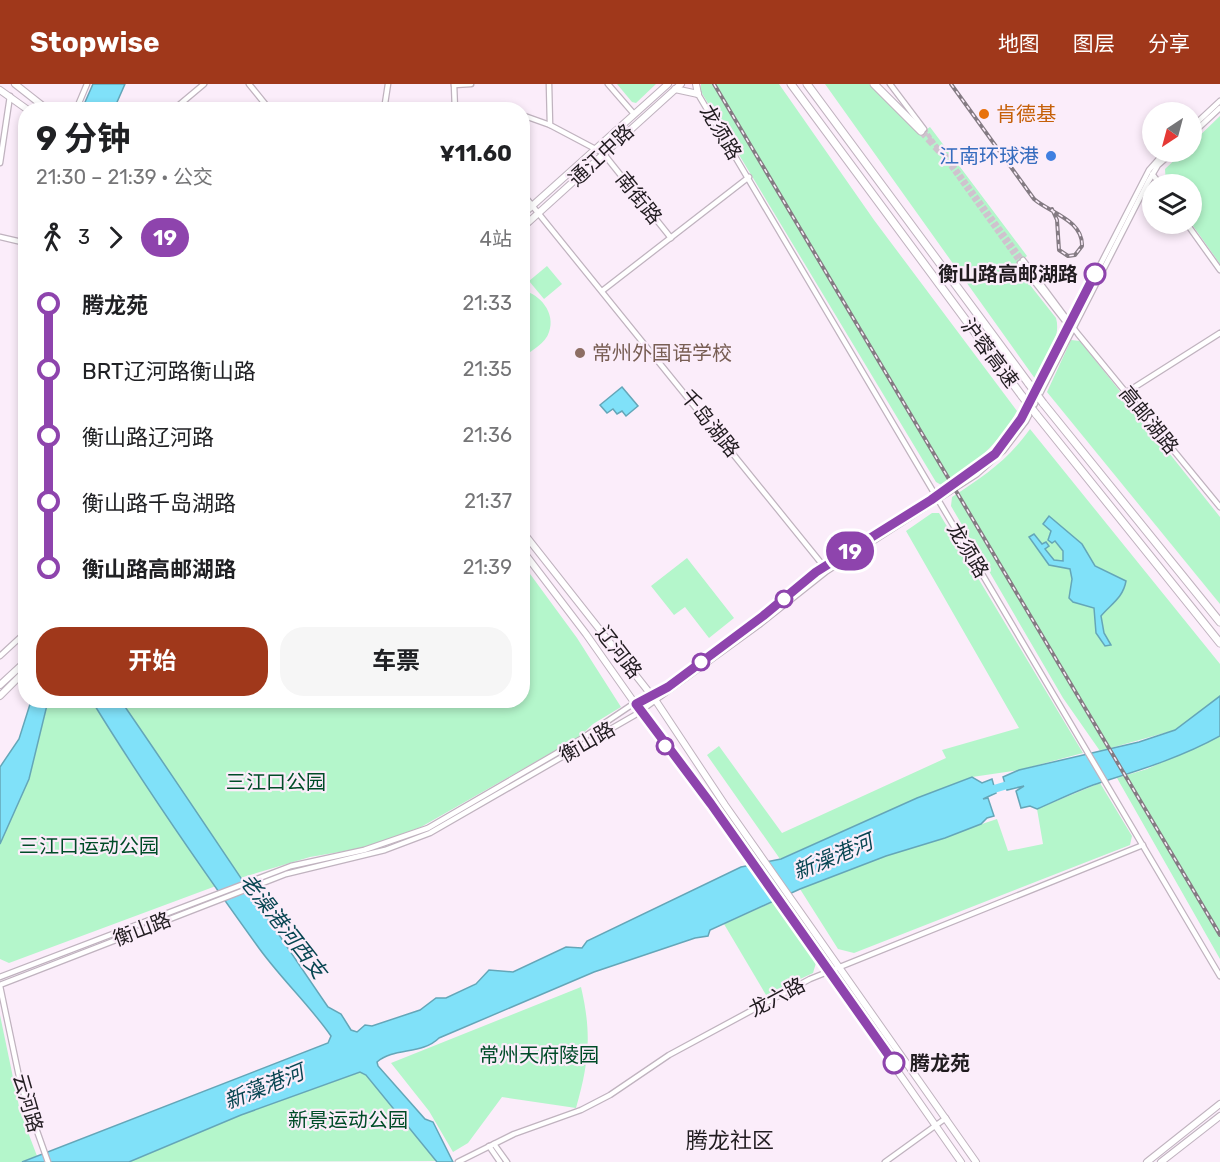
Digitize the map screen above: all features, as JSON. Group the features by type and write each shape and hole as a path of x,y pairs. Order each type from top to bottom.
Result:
{"highway":[{"name":"沪蓉高速","path":"791,84 1022,396 1220,643"},
{"name":"沪蓉高速","path":"807,84 1029,384 1220,622"},
{"path":"874,84 924,130"}],"main road":[{"path":"15,84 38,102"},
{"name":"通江中路","path":"530,220 634,114 668,84"},
{"name":"通江中路","path":"530,208 681,84"},
{"path":"675,89 698,94 696,84"},
{"path":"0,90 18,102"},
{"name":"辽河路","path":"530,541 654,699 976,1162"},
{"name":"辽河路","path":"530,561 711,804 962,1162"},
{"path":"0,685 18,668"},
{"path":"0,696 18,678"},
{"path":"1147,1162 1220,1104"},
{"path":"1161,1162 1220,1116"}],"street":[{"path":"79,102 87,84"},
{"path":"183,102 204,84"},
{"path":"249,84 264,102"},
{"path":"385,102 388,84"},
{"path":"455,102 454,85 471,84"},
{"path":"549,84 550,125"},
{"path":"609,84 634,114"},
{"path":"892,84 924,130"},
{"name":"龙须路","path":"698,94 1220,976"},
{"path":"0,163 10,96"},
{"path":"1202,118 1220,101"},
{"path":"1202,125 1220,108"},
{"name":"南街路","path":"530,118 550,125 600,151 670,238"},
{"name":"衡山路","path":"1072,326 1149,170 1156,162"},
{"name":"衡山路","path":"1154,174 1164,162"},
{"path":"1149,170 1152,174"},
{"path":"602,291 749,177"},
{"name":"衡山路","path":"247,886 320,864 409,843 488,801 640,711 826,569 937,498 995,454 1021,419 1142,196"},
{"name":"千岛湖路","path":"530,201 826,569"},
{"path":"1194,234 1220,270"},
{"path":"0,237 18,241"},
{"name":"高邮湖路","path":"1022,261 1078,334 1220,507"},
{"path":"1127,392 1220,333"},
{"path":"0,656 18,639"},
{"name":"衡山路","path":"0,977 221,896 291,866 364,850 428,828 636,704 654,699"},
{"name":"龙六路","path":"458,1162 491,1145 581,1110 610,1095 671,1054 830,971 1143,845"},
{"name":"衡山路","path":"0,986 221,896"},
{"name":"云河路","path":"0,986 21,1086 48,1162"},
{"path":"885,1162 946,1119"},
{"path":"491,1145 500,1162"},
{"path":"491,1145 507,1162"}],"green space":[{"path":"617,84 656,84 636,103 632,102"},
{"path":"701,84 779,84 874,220 1017,411 994,444 975,462 943,486 936,482 700,90"},
{"path":"825,84 869,84 920,134 930,127 1027,256 1015,266 1056,318 1057,326 1054,342 1036,380"},
{"path":"1220,116 1220,264 1199,234 1202,234 1202,174 1165,174 1165,169 1172,162 1202,162 1202,133"},
{"path":"547,266 562,284 544,299 530,280"},
{"path":"530,293 545,305 550,318 549,332 538,347 530,352"},
{"path":"1071,340 1080,341 1220,517 1220,604 1047,392"},
{"path":"1030,429 1220,664 1220,696 1175,730 1100,751 1063,698 951,506 952,497 1004,459"},
{"path":"932,513 939,513 1083,753 1019,770 972,777 917,798 780,859 707,755 719,746 782,833 946,758 942,750 1019,728 906,531"},
{"path":"687,558 734,618 709,638 685,607 674,615 651,586"},
{"name":"三江口公园","path":"530,574 577,638 621,707 593,724 579,737 421,827 363,848 310,857 240,878 126,708 530,708"},
{"name":"三江口运动公园","path":"46,708 96,708 128,759 216,886 9,963 0,959 0,844 29,779"},
{"path":"1220,736 1220,959 1117,778 1147,769"},
{"path":"1100,783 1132,836 1130,845 854,953 838,949 800,889 886,856 997,819 1008,851 1043,844 1037,809"},
{"path":"773,902 816,963 813,973 766,995 724,924"},
{"name":"常州天府陵园","path":"581,987 587,1019 588,1048 576,1108 502,1097 468,1143 453,1152 429,1111 391,1063"},
{"path":"0,1015 20,1111 37,1156 22,1162 0,1162"},
{"name":"新景运动公园","path":"360,1072 366,1075 437,1161 129,1162 241,1115"}],"water":[{"path":"93,84 125,84 117,102 85,102"},
{"path":"622,387 638,406 626,416 622,411 617,414 613,409 607,413 600,405"},
{"path":"1049,516 1082,544 1095,566 1126,581 1119,596 1101,616 1104,633 1111,645 1105,646 1096,633 1094,608 1073,602 1069,598 1072,579 1070,569 1049,565 1029,537 1034,534 1042,544 1046,542 1049,546 1045,549 1054,560 1063,561 1063,551 1055,541 1052,543 1048,540 1051,531 1043,524"},
{"path":"1220,696 1220,736 1191,750 1086,788 1037,809 1030,806 1021,808 1016,791 1024,786 1007,790 1003,777 1019,770 1139,742 1175,730"},
{"path":"29,708 46,708 29,779 0,844 0,767 19,739"},
{"name":"新藻港河","path":"96,708 126,708 328,1007 341,1014 351,1030 357,1032 365,1025 372,1026 420,1010 436,998 446,998 476,984 489,970 513,972 566,947 582,948 587,941 741,867 781,859 917,798 972,777 982,783 992,779 996,793 983,799 988,798 994,816 987,818 981,824 886,856 800,889 710,930 708,936 695,938 594,972 439,1038 425,1047 384,1057 377,1062 378,1066 425,1119 433,1122 453,1162 437,1162 366,1075 360,1072 241,1115 129,1162 22,1162 328,1043 331,1036 265,956 151,794"}],"waterway":[{"name":"新澡港河","path":"984,792 1014,783"}],"tunnel":[{"path":"924,129 1020,263"},
{"path":"921,131 940,152"},
{"path":"945,154 1023,260"}],"railway":[{"path":"714,84 1220,935"},
{"path":"951,84 1034,199 1048,209 1056,213 1071,223 1077,230 1082,246 1075,255 1068,256 1059,250 1057,220 1052,209"}],"bus line":[{"name":"19","path":"894,1063 711,804 687,775 636,704 668,687 763,616 816,572 931,500 995,454 1021,419 1095,274"}],"place":[{"name":"肯德基","path":"984,114"},
{"name":"江南环球港","path":"1051,156"},
{"name":"衡山路高邮湖路","path":"1095,274"},
{"name":"常州外国语学校","path":"580,353"},
{"name":"腾龙苑","path":"894,1063"}],"district":[{"name":"腾龙社区","path":"730,1140"}],"water label":[{"name":"老澡港河西支","path":"283,926"}]}
